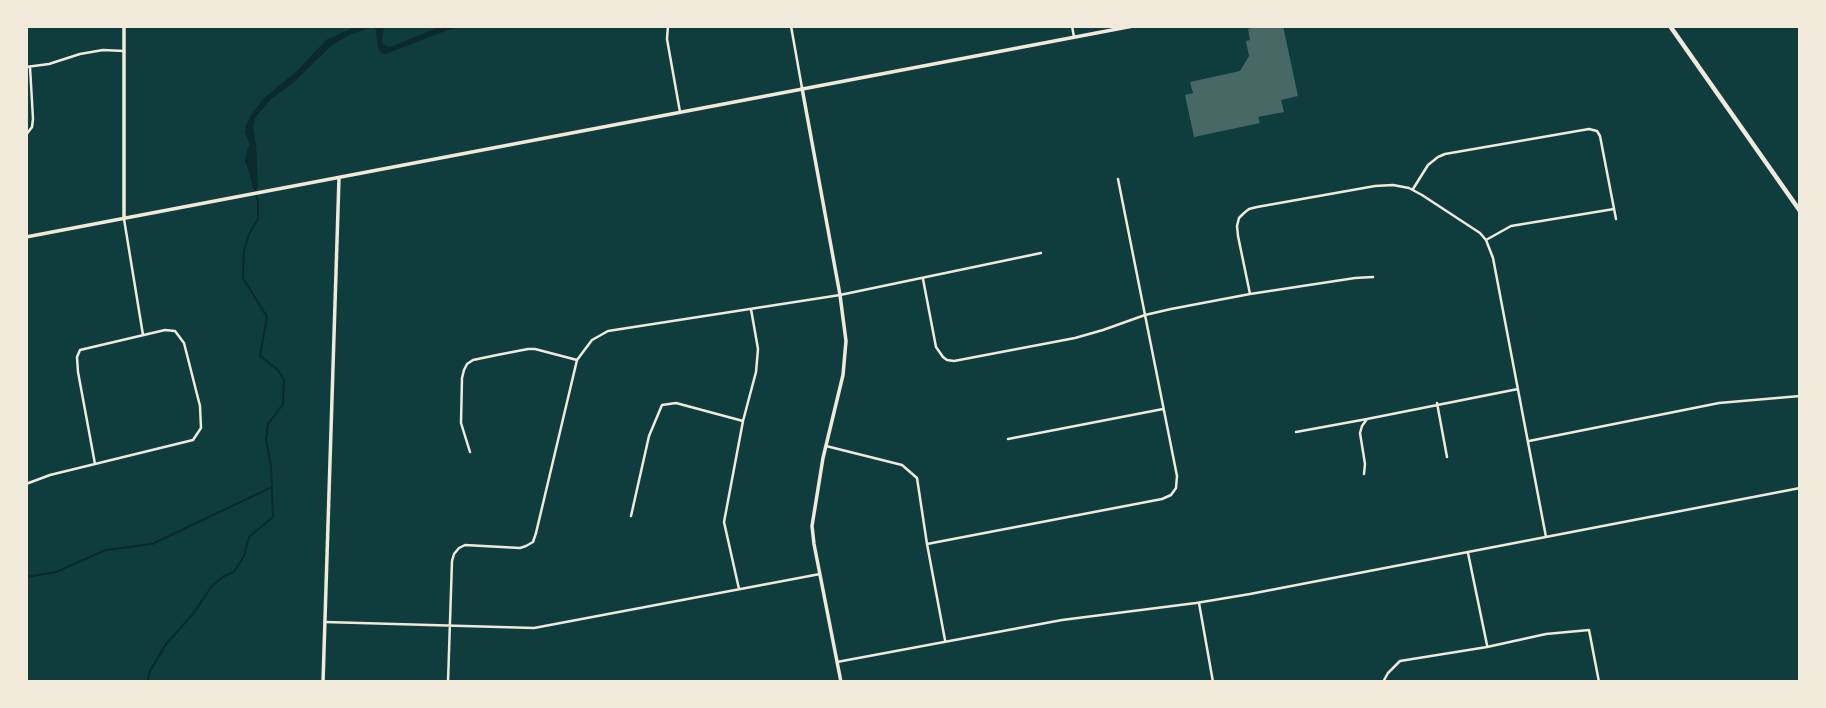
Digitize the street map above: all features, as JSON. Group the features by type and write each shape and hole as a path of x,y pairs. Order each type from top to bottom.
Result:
{"main road":[{"path":"1670,26 1800,211"}],"street":[{"path":"124,26 124,219 143,335"},
{"path":"668,26 667,39 680,112"},
{"path":"791,26 841,295 846,341 843,375 826,446 812,526 841,682"},
{"path":"1072,26 1074,37"},
{"path":"26,237 1133,26"},
{"path":"26,135 32,127 33,119 28,67 103,50 124,51"},
{"path":"1413,190 1428,165 1445,154 1590,129 1597,131 1600,136 1616,219"},
{"path":"323,682 339,178"},
{"path":"927,544 1162,499 1171,495 1176,488 1177,476 1118,179"},
{"path":"1250,294 1237,226 1239,218 1248,209 1375,186 1399,185 1413,190 1480,233 1493,258 1546,537"},
{"path":"1486,240 1511,226 1614,209"},
{"path":"448,682 452,561 457,549 470,545 522,547 534,539 577,360 592,340 608,331 841,295 1041,253"},
{"path":"923,278 936,347 947,360 1075,338 1145,316 1250,294 1373,277"},
{"path":"739,589 724,522 743,421 757,372 758,349 751,309"},
{"path":"26,484 50,475 95,464 193,440 201,428 200,406 184,343 174,331 165,330 80,350 77,357 95,464"},
{"path":"470,452 461,423 463,378 467,363 528,349 577,360"},
{"path":"1296,432 1518,389"},
{"path":"1529,441 1719,403 1800,396"},
{"path":"631,516 649,436 662,405 676,402 743,421"},
{"path":"1437,403 1447,457"},
{"path":"1008,439 1163,409"},
{"path":"1364,474 1360,433 1367,419"},
{"path":"826,446 902,465 917,478 945,640"},
{"path":"837,662 1062,620 1199,603 1800,488"},
{"path":"1468,552 1487,647"},
{"path":"325,622 534,628 820,574"},
{"path":"1199,603 1213,682"},
{"path":"1383,682 1400,661 1546,634 1589,630 1599,682"}],"water":[{"path":"356,26 385,26 382,43 388,47 439,27 467,26 448,30 386,54 381,53 378,48 376,30 373,27 349,35 331,46 293,83 271,99 255,118 253,127 258,188 253,189 245,161 250,144 245,133 250,117 262,100 297,71 326,40"}],"building":[{"path":"1258,26 1283,26 1298,96 1281,100 1284,112 1258,117 1260,123 1194,137 1185,95 1193,93 1190,82 1240,71 1249,56 1246,41 1250,40 1248,29"}],"waterway":[{"path":"147,682 150,671 166,644 193,614 212,586 234,572 244,556 249,537 273,517 271,466 266,439 268,424 283,404 284,379 277,369 260,356 267,317 243,278 244,251 249,234 258,219 255,186"},
{"path":"26,577 56,572 106,550 152,544 270,488"}]}
